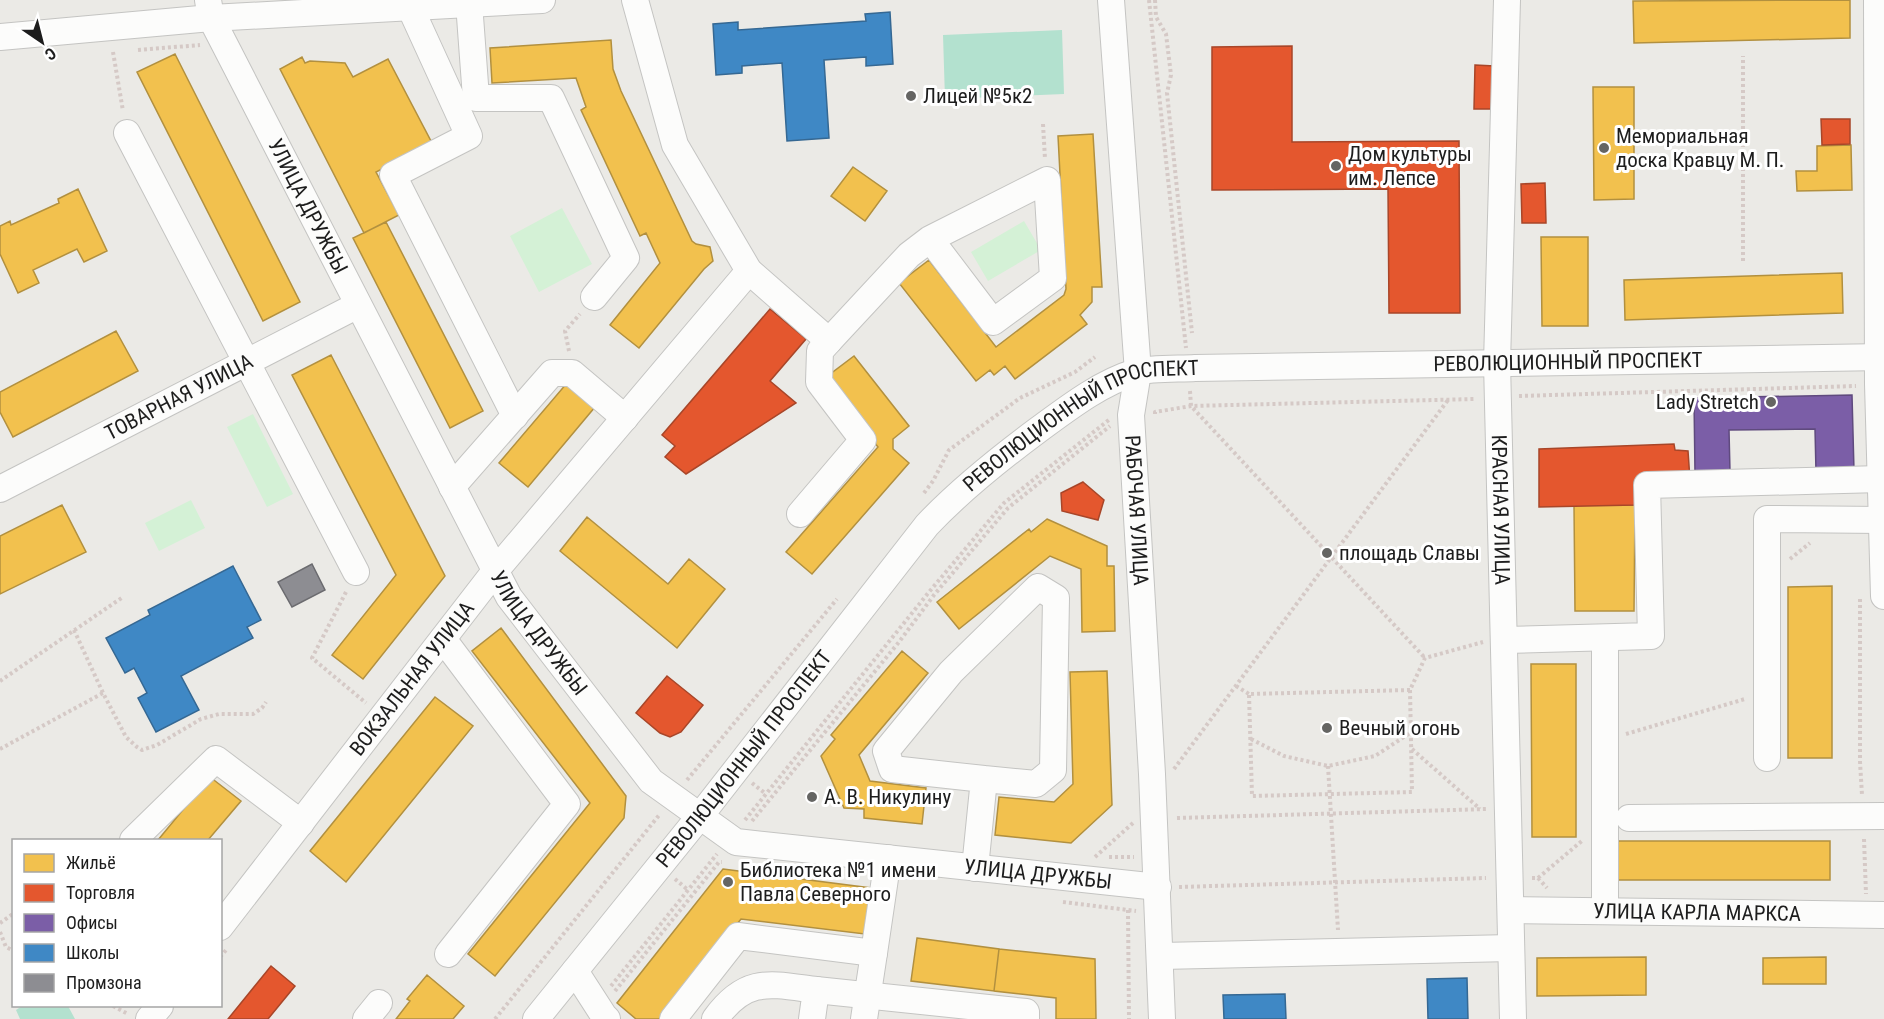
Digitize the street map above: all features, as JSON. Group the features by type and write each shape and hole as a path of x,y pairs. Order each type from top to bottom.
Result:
{"street":[{"path":"0,37 209,9 542,0"},
{"path":"635,0 675,145 749,271 829,341"},
{"name":"РАБОЧАЯ УЛИЦА","path":"1111,0 1138,372 1131,415 1165,887 1161,956 1162,1019"},
{"name":"КРАСНАЯ УЛИЦА","path":"1507,0 1497,363 1513,1019"},
{"path":"1877,0 1881,357 1878,384 1884,596"},
{"path":"410,3 469,136 393,175 515,416"},
{"path":"469,3 476,98 551,98 626,258 594,297"},
{"name":"УЛИЦА ДРУЖБЫ","path":"209,9 509,597 651,782 700,816 740,831 736,842 1165,887"},
{"path":"127,133 356,572"},
{"path":"800,514 863,440 819,382 820,351 909,255 930,239 1047,180 1053,278 993,322 930,239"},
{"name":"ВОКЗАЛЬНАЯ УЛИЦА","path":"224,937 301,823 496,570 749,271"},
{"name":"ТОВАРНАЯ УЛИЦА","path":"0,489 358,305"},
{"name":"РЕВОЛЮЦИОННЫЙ ПРОСПЕКТ","path":"536,1019 700,816 927,525 952,498 993,464 1069,407 1107,384 1138,372 1195,368 1881,357"},
{"path":"452,487 552,373 572,373 625,418"},
{"path":"1504,640 1651,636 1647,485 1881,479"},
{"path":"1767,758 1759,697 1767,578 1767,519 1882,520"},
{"path":"1038,587 1056,598 1053,770 1036,784 984,779 892,769 886,752 951,672 1038,587"},
{"path":"1605,638 1606,739 1618,819 1605,911"},
{"path":"443,639 567,804 448,954"},
{"path":"134,839 216,759 301,823"},
{"path":"975,868 984,779"},
{"path":"1618,819 1884,816"},
{"path":"866,1007 888,858"},
{"name":"УЛИЦА КАРЛА МАРКСА","path":"1511,910 1884,915"},
{"path":"673,1019 738,936 874,953"},
{"path":"1161,956 1511,948"},
{"path":"575,970 601,1011"},
{"path":"715,1019 742,992 754,986 767,984 816,990 866,1007 1026,1012 1026,1019"},
{"path":"812,1019 816,990"},
{"path":"149,1019 158,1007"}],"path":[{"path":"1149,0 1184,333"},
{"path":"1155,0 1156,17 1166,33 1171,75 1167,93 1192,333"},
{"path":"113,52 127,133"},
{"path":"1743,56 1743,261"},
{"path":"1044,124 1047,180"},
{"path":"572,373 565,331 594,297"},
{"path":"1514,396 1878,384"},
{"path":"1155,412 1191,406 1479,399"},
{"path":"1169,777 1448,400"},
{"path":"1191,406 1425,658"},
{"path":"601,1011 928,592 1004,503 1113,417"},
{"path":"740,831 1008,508 1114,423"},
{"path":"1767,578 1812,541"},
{"path":"356,572 312,658 383,717"},
{"path":"0,681 123,597"},
{"path":"74,630 126,737 142,750 157,745 201,719 219,714 253,714 266,702"},
{"path":"1249,694 1252,796 1412,792 1410,690 1425,658 1487,641 1504,640"},
{"path":"1236,686 1249,694 1410,690"},
{"path":"0,749 103,693"},
{"path":"1606,739 1759,697"},
{"path":"1250,739 1284,756 1328,766 1375,756 1411,732"},
{"path":"1411,749 1480,809"},
{"path":"1860,762 1862,790"},
{"path":"1328,766 1339,953"},
{"path":"1170,819 1492,808"},
{"path":"1095,857 1137,819"},
{"path":"1523,879 1538,878 1618,819"},
{"path":"601,1011 719,862"},
{"path":"1865,867 1866,892"},
{"path":"1165,887 1486,878"},
{"path":"1128,910 1129,1019"},
{"path":"0,932 6,947"},
{"path":"0,946 12,950"},
{"path":"116,1007 136,1019"}],"green space":[{"path":"1062,30 1064,94 945,99 943,35"},
{"path":"562,208 592,264 539,292 510,236"},
{"path":"1024,221 1041,250 988,281 971,252"},
{"path":"253,414 293,494 267,507 227,427"},
{"path":"191,500 205,528 159,551 145,523"},
{"path":"20,1007 69,1007 75,1019 20,1019 16,1010"}],"building: Жильё":[{"path":"1850,0 1850,38 1634,43 1633,1"},
{"path":"611,40 613,69 621,91 692,241 710,247 713,261 639,348 610,325 660,263 646,233 640,236 581,110 586,107 576,78 492,83 490,48"},
{"path":"175,54 300,302 263,321 137,72"},
{"path":"302,57 305,63 310,61 345,63 353,77 388,59 432,143 376,172 399,215 364,233 280,69"},
{"path":"1593,87 1634,87 1634,199 1594,200"},
{"path":"1093,134 1102,287 1092,287 1092,302 1080,315 1087,324 1015,379 1005,366 994,375 990,370 976,381 899,283 929,260 996,347 1064,295 1066,289 1058,136"},
{"path":"1851,145 1852,190 1797,191 1796,171 1817,171 1817,146"},
{"path":"853,167 887,191 865,221 831,196"},
{"path":"78,189 107,251 84,262 77,249 33,270 39,283 18,293 0,254 0,226 10,221 11,225 59,203 58,199"},
{"path":"386,222 483,411 450,428 353,238"},
{"path":"1541,237 1588,237 1588,326 1542,326"},
{"path":"1842,273 1843,313 1625,320 1624,280"},
{"path":"116,331 138,371 13,437 0,412 0,392"},
{"path":"331,355 445,576 363,679 332,655 396,575 292,375"},
{"path":"854,356 909,426 893,439 893,449 909,463 812,574 786,552 878,447 825,378"},
{"path":"567,383 595,407 528,487 499,463"},
{"path":"62,505 86,552 0,594 0,536"},
{"path":"1574,505 1635,505 1634,611 1575,611"},
{"path":"587,517 668,584 689,559 725,589 677,648 560,551"},
{"path":"1047,519 1107,546 1107,566 1114,566 1115,631 1082,632 1081,569 1050,556 959,629 937,602 1029,529 1031,532"},
{"path":"1832,586 1832,758 1788,758 1788,587"},
{"path":"501,628 626,796 624,818 495,976 468,954 590,803 472,651"},
{"path":"902,651 928,673 859,755 870,781 926,788 922,824 864,818 864,809 844,808 821,756 835,739 831,735"},
{"path":"1531,664 1576,664 1576,837 1532,837"},
{"path":"1107,671 1112,805 1071,843 995,835 999,797 1054,802 1073,784 1070,672"},
{"path":"435,697 473,726 346,882 310,851"},
{"path":"210,777 241,801 209,839 159,839"},
{"path":"1618,841 1830,841 1830,880 1618,880"},
{"path":"723,869 879,889 873,935 741,919 661,1019 636,1019 617,1003"},
{"path":"917,938 999,949 994,991 911,981"},
{"path":"999,949 1095,959 1096,1019 1056,1019 1056,998 994,991"},
{"path":"1646,957 1646,995 1537,996 1537,958"},
{"path":"1826,957 1826,984 1763,984 1763,958"},
{"path":"427,975 464,1006 453,1019 396,1019 410,1001 407,999"}],"building: Торговля":[{"name":"Дом культуры им. Лепсе","path":"1292,46 1292,142 1459,141 1460,313 1389,313 1388,189 1212,190 1212,47"},
{"path":"1475,65 1494,66 1493,109 1474,109"},
{"path":"1821,119 1850,119 1850,144 1822,145"},
{"path":"1545,183 1546,223 1522,223 1521,184"},
{"path":"770,309 806,339 770,381 796,403 686,474 665,457 675,446 662,435"},
{"path":"1674,444 1675,450 1688,451 1690,480 1634,481 1635,505 1539,507 1539,449"},
{"path":"1083,482 1104,500 1098,520 1062,511 1061,493"},
{"path":"667,676 703,705 681,732 670,737 660,733 636,713"},
{"path":"271,966 295,986 268,1019 228,1019"}],"building: Офисы":[{"path":"1852,395 1854,471 1816,472 1815,429 1729,430 1730,472 1695,473 1694,398"}],"building: Школы":[{"name":"Лицей №5к2","path":"890,12 893,64 866,66 866,57 824,60 829,138 787,141 782,63 742,66 742,73 716,75 713,24 738,22 738,30 866,21 865,14"},
{"path":"233,566 261,620 247,627 253,638 181,676 199,710 156,732 138,698 147,693 134,668 125,673 106,638 150,615 148,610"},
{"path":"1467,978 1468,1019 1428,1019 1427,979"},
{"path":"1285,994 1286,1019 1224,1019 1223,995"}],"building: Промзона":[{"path":"312,564 325,590 292,607 278,582"}],"place":[{"name":"Лицей №5к2","path":"911,96"},
{"name":"Мемориальная доска Кравцу М. П.","path":"1604,148"},
{"name":"Дом культуры им. Лепсе","path":"1336,166"},
{"name":"Lady Stretch","path":"1771,402"},
{"name":"площадь Славы","path":"1327,553"},
{"name":"Вечный огонь","path":"1327,728"},
{"name":"А. В. Никулину","path":"812,797"},
{"name":"Библиотека №1 имени Павла Северного","path":"728,882"}]}
